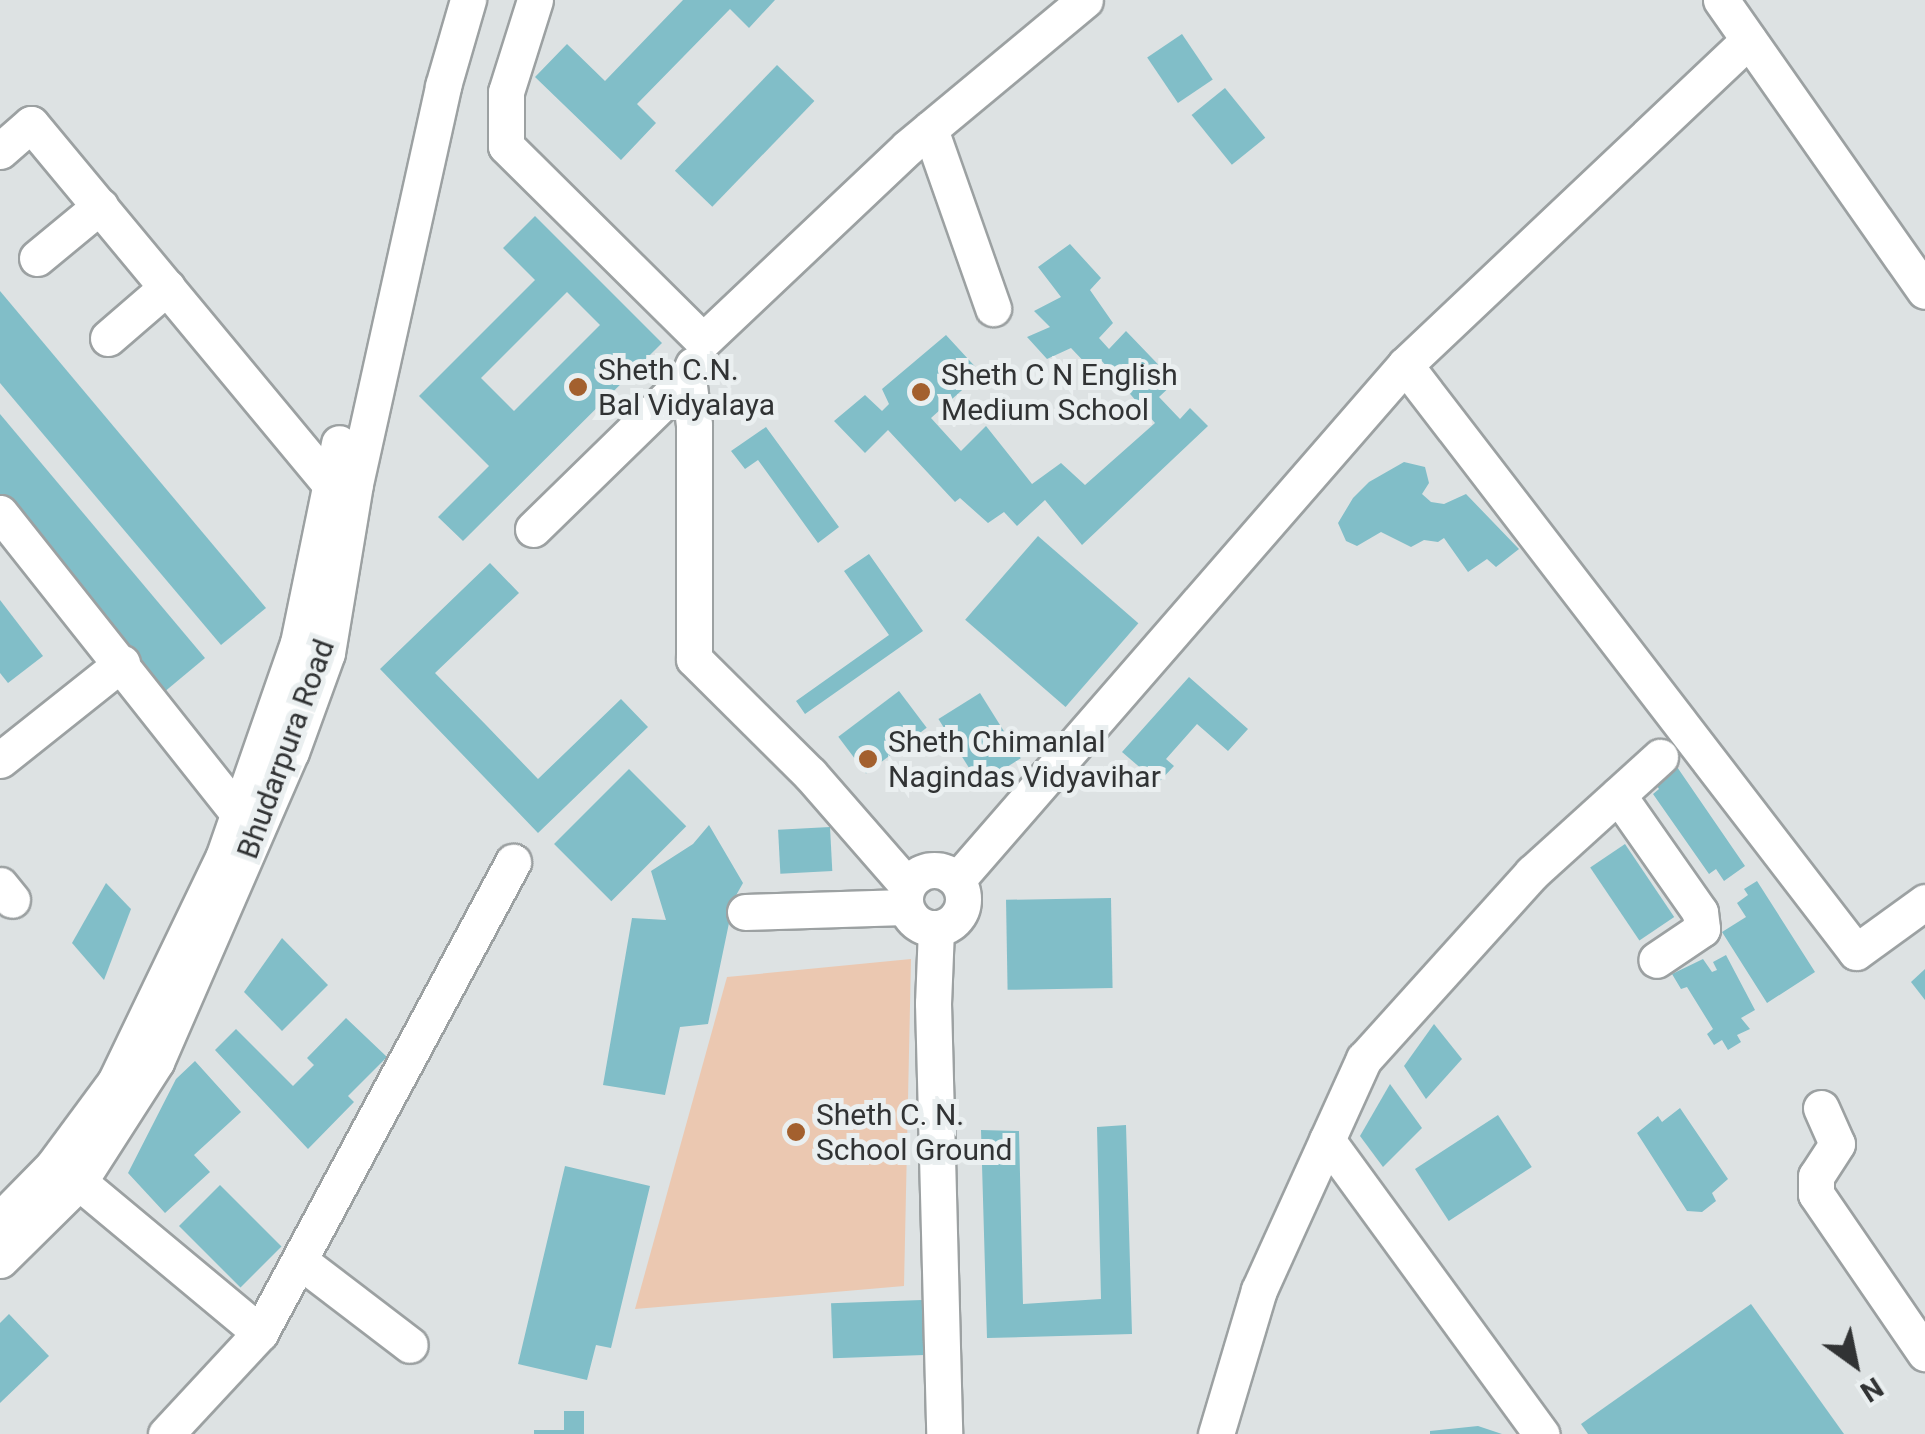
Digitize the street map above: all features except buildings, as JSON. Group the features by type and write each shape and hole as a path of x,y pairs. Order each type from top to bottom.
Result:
{"street":[{"name":"Bhudarpura Road","path":"0,1260 67,1172 249,823 342,489 445,0"},
{"name":"Bhudarpura Road","path":"397,238 468,0"},
{"path":"535,0 506,92 506,146 703,341"},
{"path":"533,528 688,378 703,341 930,129 1085,0"},
{"path":"1721,0 1925,292"},
{"path":"957,880 1404,365 1749,40"},
{"path":"0,151 32,124 167,288 342,489"},
{"path":"930,129 993,308"},
{"path":"37,258 100,206"},
{"path":"108,338 167,288"},
{"path":"1404,365 1856,952 1925,902"},
{"path":"688,378 694,424 694,659 810,774 906,896 919,925 936,929 960,913 962,890 957,880 937,869 925,870 906,896 745,912"},
{"path":"0,513 249,823"},
{"path":"0,760 122,663"},
{"path":"1216,1434 1259,1290 1364,1059 1532,873 1660,757"},
{"path":"1618,795 1700,912 1702,929 1656,960"},
{"path":"166,1434 260,1333 514,862"},
{"path":"936,929 933,1002 944,1434"},
{"path":"1821,1108 1838,1144 1816,1176 1816,1194 1925,1352"},
{"path":"1327,1140 1541,1434"},
{"name":"Bhudarpura Road","path":"0,1220 67,1172"},
{"path":"67,1172 260,1333"},
{"path":"300,1261 410,1344"}],"shaded area":[{"name":"Sheth C. N. School Ground","path":"911,959 904,1286 635,1309 727,977"}],"place":[{"name":"Sheth C.N. Bal Vidyalaya","path":"578,387"},
{"name":"Sheth C N English Medium School","path":"921,392"},
{"name":"Sheth Chimanlal Nagindas Vidyavihar","path":"868,759"},
{"name":"Sheth C. N. School Ground","path":"796,1132"}]}
